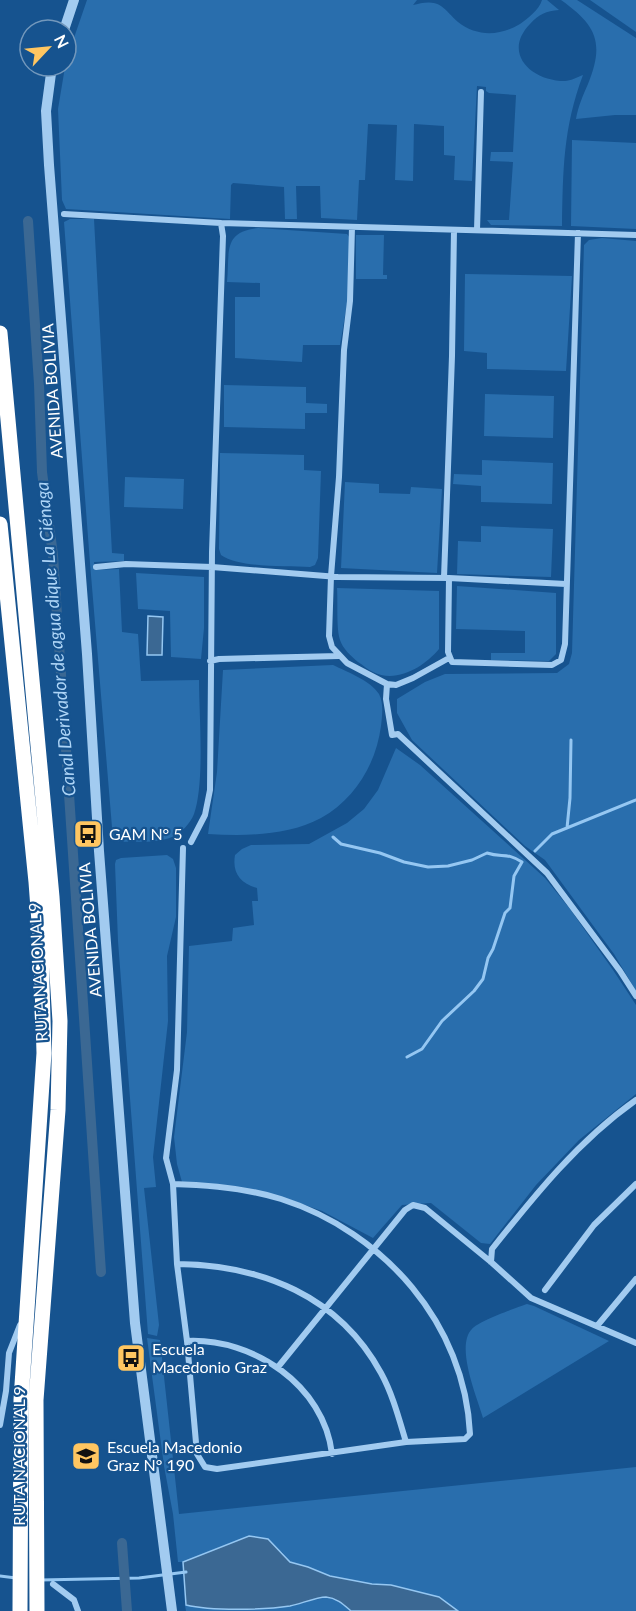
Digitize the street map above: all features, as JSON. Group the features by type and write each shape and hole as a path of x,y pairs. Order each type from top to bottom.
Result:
{"highway":[{"name":"RUTA NACIONAL 9","path":"0,333 52,897 60,1021 58,1110 36,1400 37,1611"},
{"name":"RUTA NACIONAL 9","path":"0,524 35,870 44,1053 21,1400 20,1611"}],"street":[{"path":"68,18 74,0"},
{"name":"AVENIDA BOLIVIA","path":"50,78 46,126 135,1323 172,1611"},
{"path":"477,230 481,92"},
{"path":"64,214 221,223 636,235"},
{"path":"190,842 205,815 210,790 210,661 221,223"},
{"path":"352,227 350,301 344,350 329,636 332,647 339,656 387,684 396,685 413,678 449,658"},
{"path":"454,230 446,578 449,658 452,662 457,663 552,665 561,660 565,644 578,233"},
{"path":"96,567 126,564 212,567 331,576 446,578 566,584"},
{"path":"210,661 219,658 339,656"},
{"path":"387,684 386,699 392,735 398,734 547,873 636,996"},
{"path":"173,1184 229,1187 281,1199 334,1222 373,1248 404,1277 431,1313 456,1359 468,1411 470,1434 465,1439 406,1442 217,1469 205,1467 197,1454 187,1341 177,1264 173,1184 166,1158 177,1070 183,848"},
{"path":"491,1262 492,1249 573,1153 636,1100"},
{"path":"545,1290 594,1225 636,1184"},
{"path":"278,1367 373,1248 405,1210 413,1205 425,1208 531,1298 636,1343"},
{"path":"177,1264 221,1266 255,1273 282,1283 325,1308 353,1334 378,1367 393,1399 406,1442"},
{"path":"597,1326 636,1279"},
{"path":"0,1425 9,1353 26,1311"},
{"path":"187,1341 213,1342 234,1347 254,1354 278,1367 312,1402 326,1429 332,1454"},
{"path":"53,1584 74,1600 78,1611"}],"shaded area":[{"path":"87,0 417,0 413,5 427,2 438,4 465,27 481,32 497,33 520,24 536,10 542,0 547,0 559,10 546,12 530,24 522,35 519,45 520,55 532,71 553,80 572,80 583,75 571,113 568,132 562,226 491,225 487,220 509,220 513,162 490,161 491,152 513,152 516,95 489,93 486,87 477,86 472,181 454,180 455,156 444,155 444,126 414,124 413,181 395,180 397,125 368,124 365,180 359,180 357,220 321,218 320,186 296,186 297,219 285,219 284,187 233,183 231,185 230,219 66,209 62,200 58,109 63,78 78,78 78,26"},
{"path":"561,0 577,0 636,38 636,115 576,119 593,69 596,46 589,26"},
{"path":"590,0 636,0 636,32"},
{"path":"572,140 636,143 636,229 571,226"},
{"path":"70,219 94,219 112,553 124,554 124,561 94,562 94,570 119,569 122,632 138,634 141,681 199,680 200,767 194,814 179,833 159,841 117,842 113,839 64,222"},
{"path":"258,228 347,234 350,238 349,292 340,345 303,345 302,362 235,358 235,297 260,297 260,283 227,282 230,246 238,234"},
{"path":"356,235 384,235 383,275 387,275 387,279 356,279"},
{"path":"602,238 636,241 636,991 614,954 545,860 525,846 412,740 397,713 397,699 425,682 445,674 557,673 569,664 572,653 584,245 589,240"},
{"path":"465,274 572,276 566,371 487,369 487,353 464,351"},
{"path":"224,385 306,387 306,403 327,404 327,413 305,413 305,429 224,427"},
{"path":"485,394 554,396 553,438 484,436"},
{"path":"220,453 304,455 304,470 321,471 318,558 315,565 310,567 251,564 221,555 219,549"},
{"path":"482,460 553,463 552,504 481,502 481,486 453,484 454,474 482,475"},
{"path":"125,477 184,479 183,509 124,507"},
{"path":"345,482 379,484 379,493 410,494 411,487 442,489 437,573 341,568"},
{"path":"481,526 553,529 551,577 457,574 458,541 481,542"},
{"path":"136,573 204,577 204,628 201,659 171,657 170,611 138,609"},
{"path":"457,586 556,593 556,654 549,661 491,660 491,653 525,653 525,631 456,629"},
{"path":"337,588 439,591 439,649 418,667 401,674 382,675 369,670 350,655 340,640"},
{"path":"148,616 163,617 162,655 147,655"},
{"path":"333,665 370,685 379,694 382,702 381,726 374,754 354,791 333,810 308,824 266,834 208,834 217,772 223,670"},
{"path":"396,748 420,765 545,878 570,909 636,1005 636,1094 579,1140 536,1185 490,1244 481,1243 431,1203 402,1205 373,1238 322,1211 288,1199 182,1182 177,1164 174,1137 187,1032 189,946 232,941 233,928 254,925 252,901 258,901 257,888 242,880 236,872 235,855 251,845 309,844 347,823 364,809 378,790"},
{"path":"167,855 173,859 176,868 176,917 167,956 168,1021 153,1157 156,1187 144,1188 159,1325 157,1336 148,1334 118,941 115,864 116,860 121,858"},
{"path":"527,1304 609,1341 483,1418 466,1359 467,1337 472,1329 482,1322"},
{"path":"147,1338 160,1340 179,1514 636,1467 636,1611 458,1611 439,1597 391,1585 330,1576 290,1562 282,1552 249,1536 178,1562"},
{"path":"249,1536 268,1539 290,1562 330,1576 391,1585 439,1597 458,1611 351,1611 337,1600 326,1597 290,1606 266,1608 223,1609 186,1605 183,1562"},
{"path":"326,1597 340,1601 351,1611 186,1611 185,1605 256,1608"}],"waterway":[{"name":"Canal Derivador de agua dique La Ciénaga","path":"28,221 39,384 42,472 53,555 101,1272"},
{"path":"567,828 571,740"},
{"path":"535,851 552,834 636,800"},
{"path":"333,837 341,844 428,867 448,866 472,860 487,853 512,857 522,862 514,876 510,908 505,913 488,958 483,979 474,991 442,1021 422,1049 407,1057"},
{"name":"Canal Derivador de agua dique La Ciénaga","path":"122,1543 127,1611"},
{"path":"40,1580 139,1578 186,1572"},
{"path":"0,1576 16,1578"}],"place":[{"name":"GAM N° 5","path":"88,834"},
{"name":"Escuela Macedonio Graz","path":"131,1358"},
{"name":"Escuela Macedonio Graz N° 190","path":"86,1456"}]}
